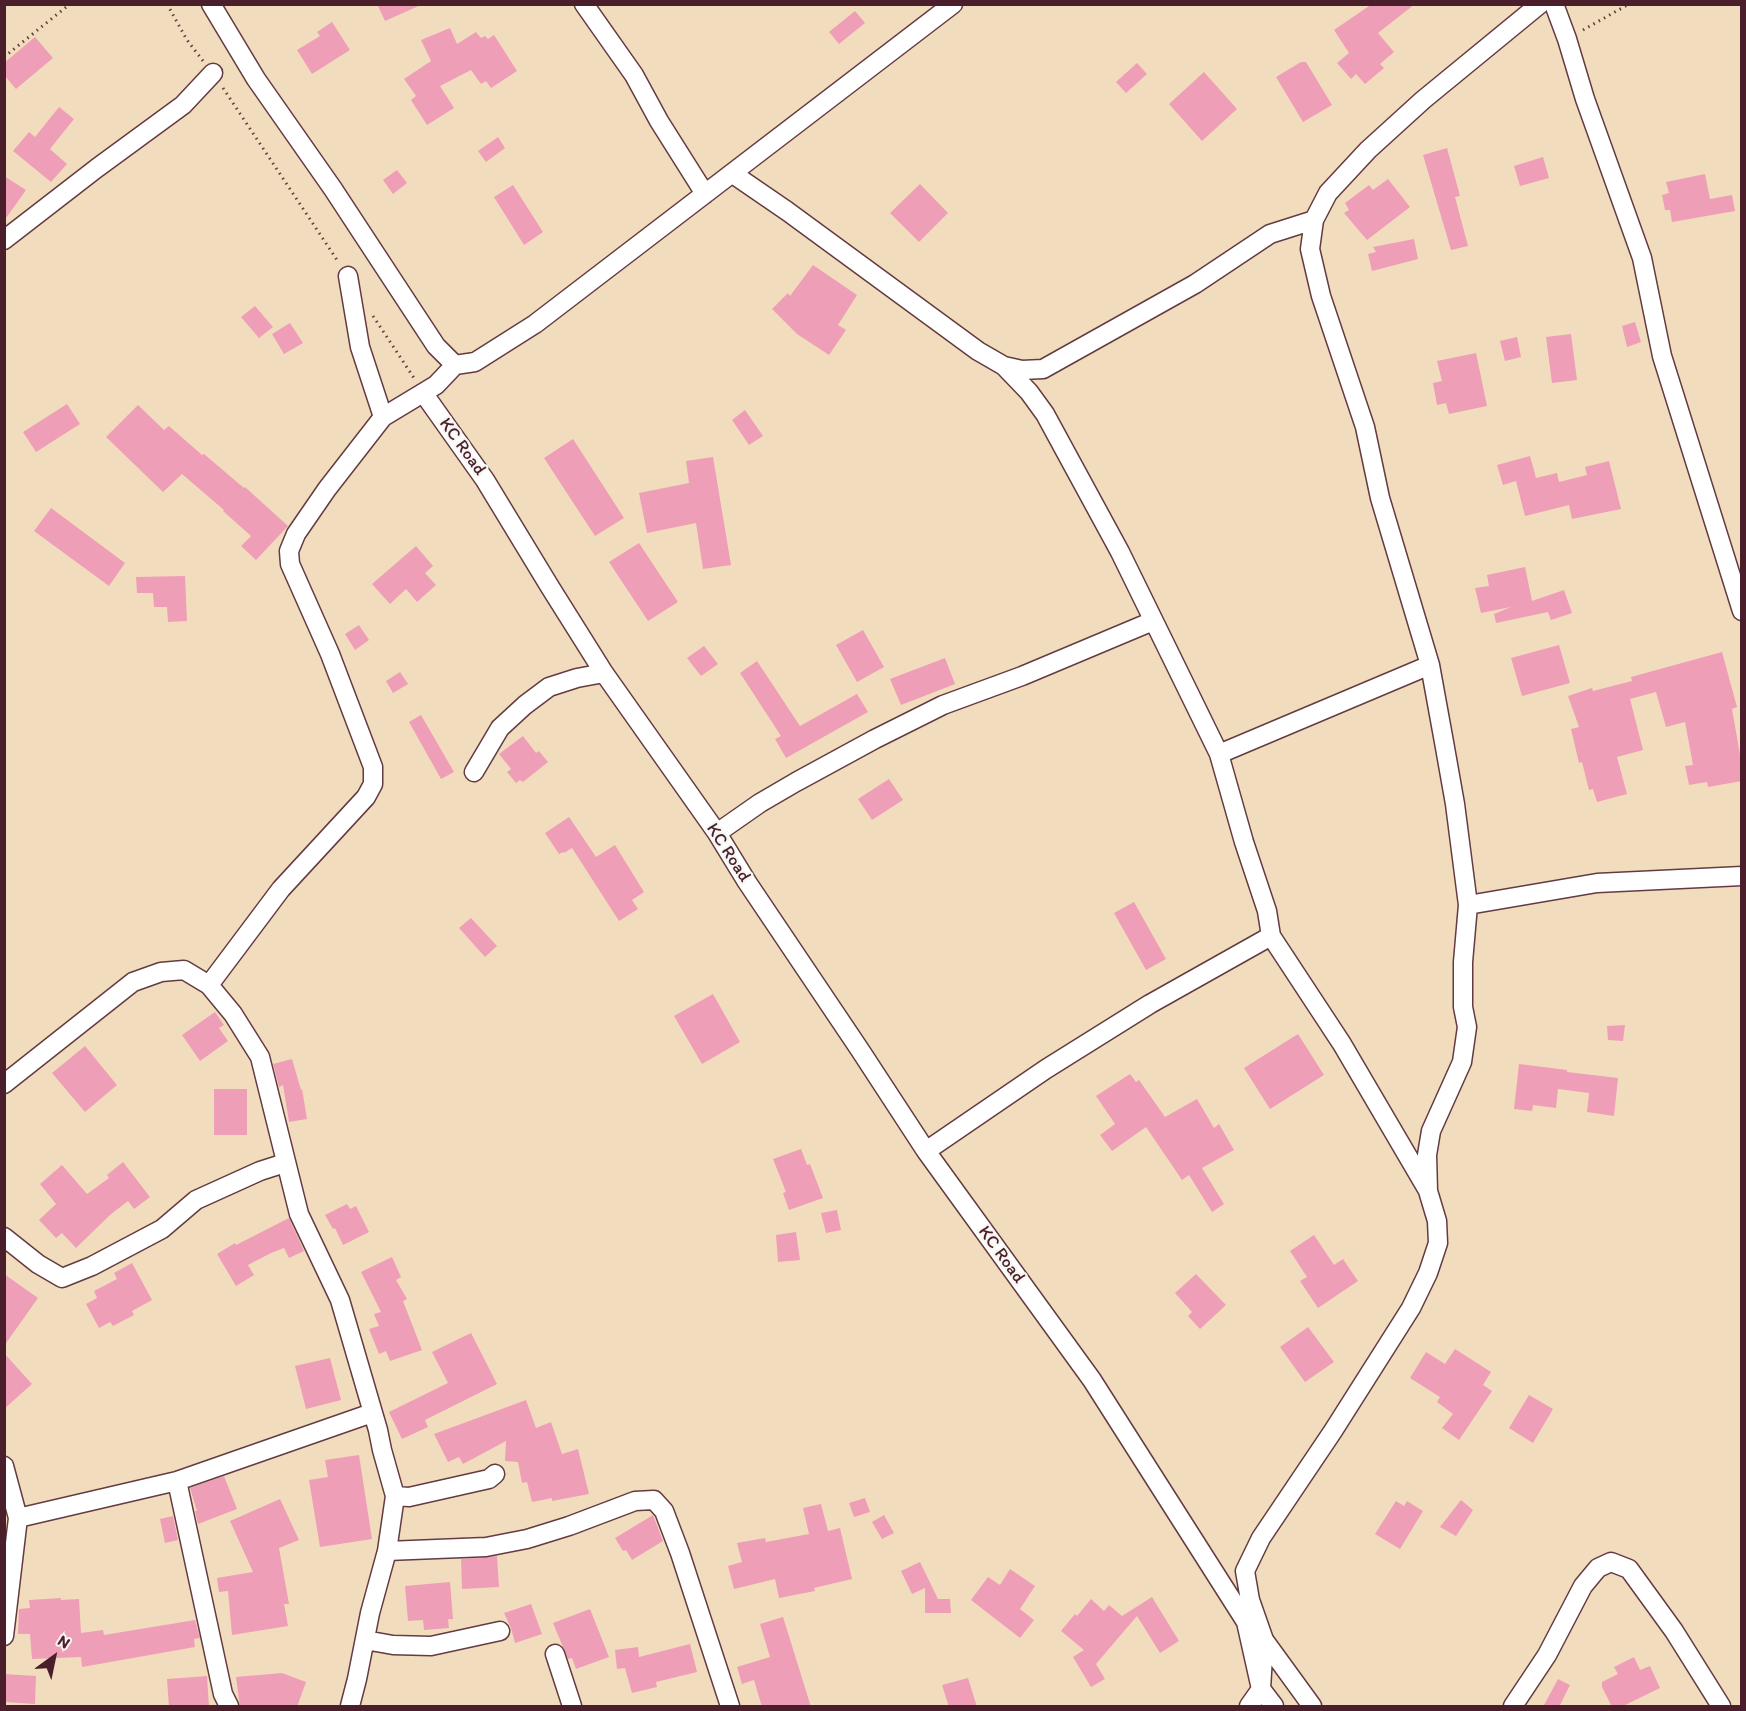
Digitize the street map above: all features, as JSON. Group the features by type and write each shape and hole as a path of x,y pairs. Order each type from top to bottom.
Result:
{"street":[{"path":"211,4 256,79 333,189 436,346 455,365"},
{"path":"584,4 634,75 659,121 705,194"},
{"path":"209,985 281,889 366,797 373,784 373,767 330,654 290,564 289,551 296,534 327,489 383,417 424,394 455,365 475,362 536,324 953,4"},
{"path":"1428,1191 1427,1155 1431,1131 1462,1062 1467,1028 1463,1006 1463,984 1468,905 1455,804 1430,665 1380,498 1365,427 1321,296 1310,249 1314,220 1328,193 1368,150 1423,100 1540,4"},
{"path":"1554,4 1585,99 1642,258 1662,356 1742,611"},
{"path":"4,240 183,105 213,73"},
{"path":"733,174 978,351 1004,366 1046,414 1120,552 1219,754 1244,842 1267,911 1272,936 1342,1044 1428,1191 1437,1221 1438,1244 1428,1273 1411,1308 1333,1431 1261,1538 1245,1571 1250,1600 1264,1640 1312,1707"},
{"path":"1004,366 1022,370 1043,369 1195,284 1269,234 1314,220"},
{"path":"348,276 360,347 383,417"},
{"name":"KC Road","path":"424,394 485,480 604,673 717,833 747,882 926,1151 1092,1380 1246,1622 1261,1689 1274,1707"},
{"path":"717,833 760,803 796,782 943,705 1022,676 1153,621"},
{"path":"1219,754 1430,665"},
{"path":"474,772 500,728 525,705 549,687 577,678 604,673"},
{"path":"1468,905 1597,883 1742,876"},
{"path":"926,1151 1083,1045 1150,1004 1272,936"},
{"path":"4,1084 133,982 161,972 184,970 209,985 233,1014 260,1057 299,1214 340,1300 395,1496 387,1551 370,1612 350,1707"},
{"path":"4,1237 38,1264 62,1278 92,1266 162,1228 196,1200 260,1171 285,1163"},
{"path":"18,1518 177,1481 372,1413"},
{"path":"4,1466 18,1518 4,1636"},
{"path":"395,1496 408,1497 489,1479 495,1474"},
{"path":"177,1481 228,1707"},
{"path":"387,1551 486,1547 527,1539 635,1501 654,1500 664,1511 680,1553 730,1707"},
{"path":"1513,1707 1546,1655 1583,1586 1598,1568 1611,1562 1629,1569 1674,1631 1721,1707"},
{"path":"364,1640 393,1645 431,1646 500,1631"},
{"path":"1249,1707 1261,1689 1264,1640"},
{"path":"555,1654 572,1707"}],"path":[{"path":"4,57 70,4"},
{"path":"167,4 188,40 213,73 348,276"},
{"path":"1567,39 1629,4"},
{"path":"373,316 424,394"}],"building":[{"path":"377,4 423,4 385,21"},
{"path":"1372,4 1415,4 1378,33 1394,52 1380,64 1384,68 1365,84 1356,74 1351,79 1337,63 1349,53 1334,30"},
{"path":"855,11 865,23 839,44 829,32"},
{"path":"332,22 350,50 312,74 297,50 320,36 317,32"},
{"path":"450,28 457,44 476,32 481,38 485,36 488,39 494,35 517,71 491,88 486,81 481,84 471,70 440,86 454,108 427,125 411,100 416,96 404,79 431,61 421,40"},
{"path":"35,37 53,58 16,89 4,75 4,63"},
{"path":"1301,62 1306,62 1332,105 1303,122 1276,77"},
{"path":"1137,63 1147,74 1126,93 1116,82"},
{"path":"1204,72 1237,109 1202,141 1169,104"},
{"path":"59,107 74,119 50,149 67,164 51,182 13,151 29,132 35,137"},
{"path":"498,137 505,148 486,162 478,151"},
{"path":"1447,148 1460,196 1455,197 1468,246 1451,250 1423,155"},
{"path":"1543,157 1549,178 1520,186 1514,166"},
{"path":"397,170 407,183 393,194 383,180"},
{"path":"1705,174 1710,199 1732,195 1735,211 1672,222 1670,210 1665,210 1662,195 1669,193 1666,182"},
{"path":"4,176 26,190 4,221"},
{"path":"1388,179 1410,207 1367,240 1344,213 1349,210 1345,203 1369,185 1373,190"},
{"path":"920,184 948,213 919,242 890,213"},
{"path":"513,185 543,232 524,245 494,197"},
{"path":"1414,239 1418,259 1372,271 1368,254 1376,252 1373,247"},
{"path":"813,265 857,295 838,325 846,330 829,355 797,334 772,309 788,293 790,296"},
{"path":"255,306 273,327 259,338 241,317"},
{"path":"1635,322 1641,342 1627,347 1622,326"},
{"path":"290,323 303,343 284,354 272,334"},
{"path":"1571,334 1577,380 1552,383 1546,337"},
{"path":"1517,337 1521,357 1505,361 1500,341"},
{"path":"1476,353 1487,406 1449,414 1446,403 1437,405 1433,383 1442,381 1437,361"},
{"path":"67,404 80,424 36,452 23,432"},
{"path":"138,405 164,430 169,426 202,455 204,454 245,487 288,526 256,560 241,546 251,536 182,474 163,492 106,437"},
{"path":"745,410 763,436 749,445 732,420"},
{"path":"573,439 624,518 595,536 544,458"},
{"path":"1530,456 1536,478 1557,473 1559,482 1587,475 1585,467 1609,461 1621,509 1572,519 1569,505 1525,516 1516,481 1503,485 1497,465"},
{"path":"713,457 731,565 703,569 696,523 647,533 639,493 689,483 686,461"},
{"path":"51,508 125,563 109,586 34,531"},
{"path":"639,543 678,602 648,621 609,562"},
{"path":"416,546 433,566 425,573 436,585 417,602 406,589 390,604 372,584"},
{"path":"1525,567 1532,601 1564,590 1572,613 1551,620 1548,612 1496,623 1494,614 1511,607 1481,613 1475,588 1489,586 1487,575"},
{"path":"185,576 187,621 168,622 167,607 154,607 153,593 137,593 136,577"},
{"path":"359,625 369,640 355,650 345,634"},
{"path":"863,630 884,667 857,682 836,645"},
{"path":"1559,645 1570,683 1522,696 1511,658"},
{"path":"704,646 718,664 701,676 687,658"},
{"path":"1722,652 1737,707 1732,709 1742,766 1742,781 1708,787 1707,782 1689,785 1685,766 1693,765 1685,722 1666,727 1656,692 1630,699 1643,750 1617,757 1627,794 1597,802 1593,789 1589,790 1582,762 1579,763 1571,729 1579,727 1568,696 1592,688 1593,691 1632,681 1631,677"},
{"path":"945,658 955,684 901,705 890,679"},
{"path":"757,661 800,726 857,694 868,712 786,758 775,739 781,736 740,673"},
{"path":"400,672 408,684 393,693 386,681"},
{"path":"421,715 454,772 441,779 409,722"},
{"path":"523,736 536,753 539,751 548,762 523,782 520,780 516,783 507,772 511,769 499,754"},
{"path":"889,779 903,800 872,820 858,799"},
{"path":"569,817 596,857 615,845 644,892 632,900 638,909 619,921 572,848 559,854 545,833"},
{"path":"1134,902 1166,959 1146,970 1114,913"},
{"path":"471,918 497,946 485,957 459,928"},
{"path":"713,994 740,1042 702,1064 674,1016"},
{"path":"215,1012 224,1025 219,1028 228,1041 200,1061 182,1035"},
{"path":"1625,1025 1623,1041 1608,1040 1607,1026"},
{"path":"1298,1034 1324,1075 1270,1109 1244,1068"},
{"path":"85,1046 117,1085 85,1112 52,1073"},
{"path":"292,1059 302,1089 307,1119 289,1122 283,1085 279,1087 273,1064"},
{"path":"1519,1064 1618,1078 1614,1116 1587,1112 1589,1093 1558,1089 1556,1108 1533,1105 1532,1111 1514,1109"},
{"path":"1130,1074 1136,1082 1139,1080 1165,1117 1197,1099 1214,1128 1219,1124 1234,1150 1202,1168 1224,1204 1212,1212 1189,1175 1182,1180 1146,1127 1112,1151 1100,1135 1115,1124 1096,1096"},
{"path":"214,1089 247,1089 247,1135 214,1135"},
{"path":"801,1149 807,1165 810,1164 823,1198 789,1210 783,1193 786,1192 773,1159"},
{"path":"123,1162 150,1197 134,1209 128,1201 76,1248 62,1233 56,1238 39,1220 56,1204 40,1184 62,1165 87,1194 109,1178 107,1175"},
{"path":"347,1204 350,1209 356,1206 369,1232 343,1245 335,1228 333,1229 325,1215"},
{"path":"837,1210 841,1230 826,1233 821,1213"},
{"path":"289,1218 304,1251 289,1258 284,1248 271,1253 248,1265 254,1275 236,1286 217,1254"},
{"path":"796,1232 800,1260 778,1262 776,1235"},
{"path":"1314,1235 1334,1265 1343,1259 1358,1281 1318,1308 1300,1281 1307,1277 1290,1251"},
{"path":"392,1257 401,1277 396,1280 407,1299 403,1301 422,1350 390,1361 386,1351 379,1354 369,1329 379,1326 374,1314 381,1312 361,1272"},
{"path":"132,1263 152,1300 132,1311 134,1315 113,1326 110,1322 99,1328 86,1304 97,1298 94,1291 117,1279 114,1273"},
{"path":"4,1274 38,1298 4,1346"},
{"path":"1196,1274 1226,1305 1200,1329 1188,1316 1192,1312 1175,1293"},
{"path":"1308,1327 1334,1362 1305,1382 1280,1347"},
{"path":"471,1333 497,1384 425,1420 428,1427 402,1439 389,1412 448,1383 432,1352"},
{"path":"1455,1349 1491,1372 1483,1385 1492,1391 1459,1440 1442,1428 1453,1414 1437,1402 1440,1397 1410,1378 1426,1352 1445,1364"},
{"path":"4,1353 32,1384 4,1409"},
{"path":"330,1358 341,1400 306,1409 295,1366"},
{"path":"1529,1395 1553,1409 1533,1443 1509,1428"},
{"path":"526,1400 536,1428 551,1422 562,1454 578,1449 589,1494 532,1502 527,1482 522,1483 518,1462 505,1461 506,1441 463,1464 459,1457 448,1462 434,1434"},
{"path":"359,1455 372,1539 320,1547 309,1480 328,1477 325,1460"},
{"path":"224,1476 237,1509 198,1524 195,1511 197,1511 190,1488"},
{"path":"865,1498 870,1512 854,1517 849,1503"},
{"path":"280,1499 299,1540 279,1548 289,1604 284,1604 288,1626 232,1635 228,1591 219,1592 217,1578 253,1572 230,1521"},
{"path":"1461,1500 1473,1510 1456,1536 1440,1527"},
{"path":"1396,1501 1404,1506 1407,1501 1423,1511 1400,1549 1375,1534"},
{"path":"821,1504 828,1531 840,1528 852,1579 814,1588 815,1591 779,1598 775,1579 734,1589 728,1566 742,1562 737,1543 765,1538 766,1542 809,1534 803,1508"},
{"path":"653,1515 663,1541 632,1560 615,1538"},
{"path":"884,1515 894,1533 882,1539 872,1522"},
{"path":"173,1516 178,1540 165,1543 160,1519"},
{"path":"497,1556 499,1587 462,1589 461,1559"},
{"path":"920,1562 938,1599 950,1599 951,1613 925,1613 925,1588 912,1594 901,1571"},
{"path":"1010,1569 1035,1586 1020,1609 1034,1620 1020,1638 971,1600 988,1577 1000,1585"},
{"path":"450,1582 453,1619 448,1619 449,1628 424,1630 423,1620 408,1621 405,1586"},
{"path":"1152,1597 1179,1641 1160,1653 1137,1616 1096,1664 1105,1679 1091,1687 1073,1657 1084,1650 1061,1631 1091,1599 1104,1611 1109,1605 1122,1616"},
{"path":"61,1598 61,1600 79,1599 81,1633 103,1630 104,1635 195,1620 200,1638 194,1639 195,1647 82,1667 81,1657 32,1659 30,1634 18,1634 19,1609 30,1608 29,1600"},
{"path":"531,1604 542,1634 515,1643 504,1613"},
{"path":"590,1609 609,1657 576,1669 572,1658 568,1659 553,1623"},
{"path":"783,1617 811,1707 762,1707 754,1680 742,1684 737,1667 770,1657 760,1624"},
{"path":"690,1644 697,1672 656,1682 657,1687 632,1693 625,1668 617,1669 615,1650 638,1647 639,1657"},
{"path":"1634,1657 1640,1670 1650,1666 1660,1688 1621,1707 1612,1707 1602,1687 1602,1682 1618,1674 1614,1667"},
{"path":"282,1673 306,1682 297,1707 240,1707 236,1677"},
{"path":"4,1674 36,1676 35,1704 4,1702"},
{"path":"207,1676 209,1707 169,1707 167,1679"},
{"path":"968,1678 977,1707 949,1707 942,1685"},
{"path":"1558,1679 1570,1685 1559,1707 1543,1707"}]}
